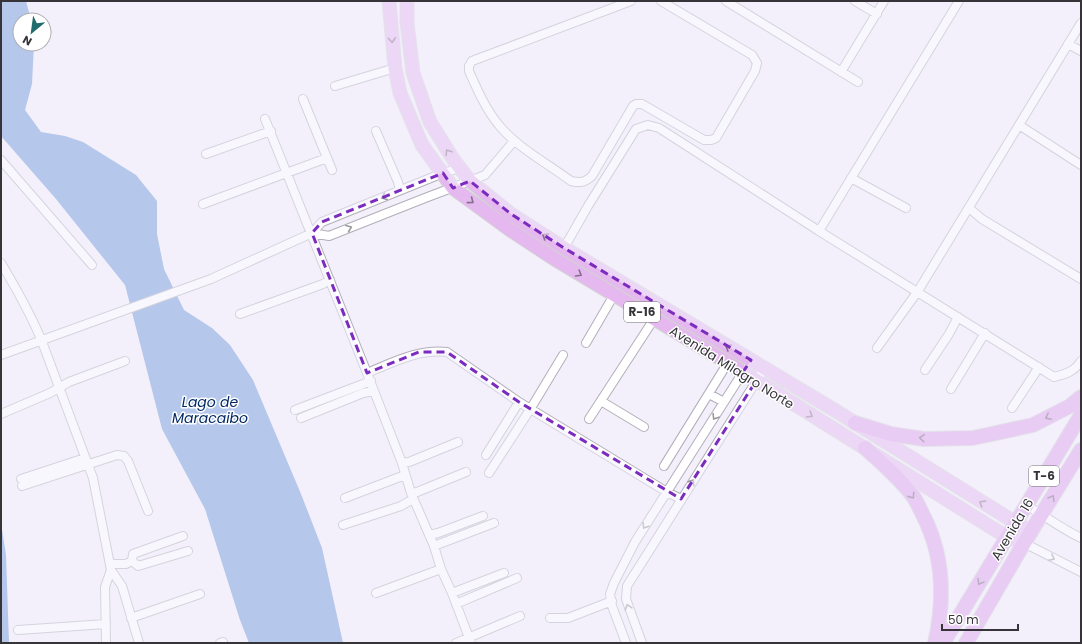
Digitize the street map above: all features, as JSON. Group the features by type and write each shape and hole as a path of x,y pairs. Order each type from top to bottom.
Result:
{"highway":[{"path":"855,423 891,434 924,439 973,438 1033,425 1070,406 1081,397"},
{"name":"Avenida 16","path":"943,643 1081,415"},
{"path":"865,448 895,475 909,492 928,525 938,557 942,590 935,643"},
{"name":"Avenida 16","path":"966,643 1081,450"}],"main road":[{"name":"Avenida Milagro Norte","path":"389,1 395,68 400,93 422,145 453,188 509,229 614,295 743,372 756,382 1007,537 1028,537"},
{"name":"Avenida Milagro Norte","path":"407,1 407,23 413,73 430,122 453,159 470,181 511,214 564,248 855,423 1016,523 1028,537"}],"street":[{"path":"631,1 472,61 470,66 469,71 487,110 498,126 514,141 570,180 579,183 586,182 592,176 633,106 636,104 642,104 704,140 711,140 716,138 755,71 757,63 752,55 661,1"},
{"path":"726,1 858,82"},
{"path":"855,1 876,14"},
{"path":"841,72 884,1"},
{"path":"819,231 959,1"},
{"path":"877,348 918,291 1081,23"},
{"path":"1068,44 1081,51"},
{"path":"335,86 395,68"},
{"path":"303,99 332,170"},
{"path":"265,119 367,373 402,463 412,496 434,546 441,569 452,593 470,641"},
{"path":"564,248 588,206 636,129 648,125 659,128 819,231 918,291 1054,377 1067,374 1081,361"},
{"path":"1019,125 1081,165"},
{"path":"206,154 270,131"},
{"path":"376,131 400,190"},
{"path":"312,233 329,236 470,181 484,174 514,141"},
{"path":"203,204 327,158"},
{"path":"1,160 92,265"},
{"path":"1,355 41,339 211,279 312,233 322,222 443,173 460,168"},
{"path":"851,178 906,208"},
{"path":"969,208 982,219 1081,279"},
{"path":"1,263 12,280 41,339 58,388 93,478 111,567 122,586 139,643"},
{"path":"1,277 12,280"},
{"path":"240,314 323,284 330,280"},
{"path":"586,343 614,295"},
{"path":"925,370 949,334 958,316"},
{"path":"589,419 654,319"},
{"path":"951,389 985,333"},
{"path":"367,373 419,352 434,350 447,352 519,402 681,499"},
{"path":"490,473 563,355"},
{"path":"626,643 610,594 614,583 635,542 751,360"},
{"path":"1,414 69,382 125,361"},
{"path":"664,466 728,364"},
{"path":"1012,408 1039,367"},
{"path":"642,643 626,599 627,586 764,368"},
{"path":"295,410 370,381"},
{"path":"301,418 363,393 374,391"},
{"path":"709,394 724,402"},
{"path":"601,401 644,427"},
{"path":"486,455 519,402"},
{"path":"402,463 409,462 458,442"},
{"path":"21,482 78,468 86,461 103,460 117,455 124,456 128,461 148,511"},
{"path":"343,524 401,506 417,492 466,472"},
{"path":"344,498 405,475"},
{"path":"1026,505 1042,514 1064,530 1081,538"},
{"path":"429,535 483,516"},
{"path":"434,546 494,523"},
{"path":"132,561 133,554 183,536"},
{"path":"1028,537 1081,572"},
{"path":"132,561 138,566 188,551"},
{"path":"111,567 126,564 132,561"},
{"path":"106,643 105,587 111,567"},
{"path":"376,594 441,569"},
{"path":"452,593 504,573"},
{"path":"456,604 517,578"},
{"path":"131,618 200,594"},
{"path":"550,618 568,618 612,601"},
{"path":"456,643 470,641 520,616"},
{"path":"18,630 106,624"}],"highlighted area":[{"path":"443,173 453,188 470,181 511,214 564,248 751,360 743,372 756,381 681,499 519,402 447,352 419,352 367,373 312,233 322,222"}],"water":[{"name":"Lago de Maracaibo","path":"1,1 26,1 29,12 12,12 12,52 34,52 32,84 25,110 41,132 65,136 83,142 136,175 157,201 157,234 164,269 184,310 212,328 230,345 253,380 322,548 343,643 249,643 240,620 205,509 162,429 125,285 56,199 1,136"},
{"path":"1,523 6,555 9,643 1,643"}]}
